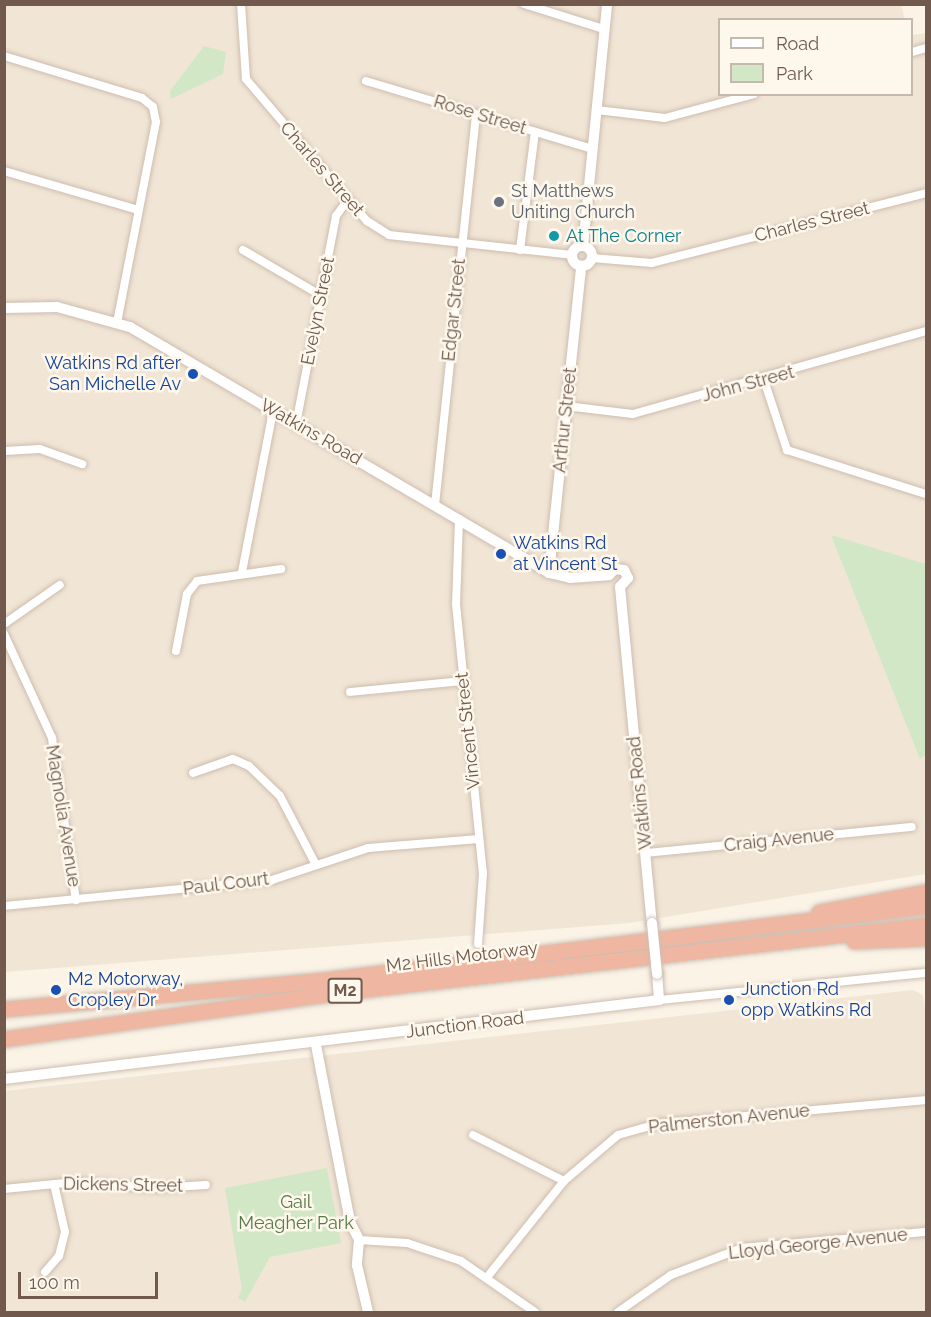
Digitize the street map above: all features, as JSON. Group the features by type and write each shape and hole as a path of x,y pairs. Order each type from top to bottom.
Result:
{"highway":[{"path":"716,934 927,892"},
{"name":"M2 Hills Motorway","path":"4,1009 324,980 716,934 927,906"},
{"name":"M2 Hills Motorway","path":"4,1039 686,951 927,925"},
{"path":"686,951 927,939"}],"street":[{"name":"Charles Street","path":"241,4 241,62 246,79 346,202 389,235 572,255"},
{"path":"524,4 604,29"},
{"path":"583,246 572,255 581,267 592,258 583,246 606,4"},
{"path":"4,56 149,101 156,122 117,322"},
{"name":"Rose Street","path":"366,81 476,116 593,149"},
{"path":"597,110 665,118 747,96"},
{"name":"Edgar Street","path":"435,505 476,116"},
{"path":"520,250 535,132"},
{"path":"4,171 138,210"},
{"name":"Charles Street","path":"592,258 652,263 927,193"},
{"name":"Evelyn Street","path":"296,424 336,216 346,202"},
{"path":"243,250 320,295"},
{"name":"Arthur Street","path":"549,573 581,267"},
{"name":"Watkins Road","path":"4,308 57,307 117,322 549,573 570,578 609,575"},
{"name":"John Street","path":"566,406 633,414 764,380 927,331"},
{"path":"764,380 787,450 927,495"},
{"path":"242,572 273,411"},
{"path":"4,452 40,449 82,464"},
{"name":"Vincent Street","path":"459,519 456,604 479,839 478,944"},
{"path":"615,569 624,570 628,578 620,587 612,584 609,575 615,569"},
{"path":"176,651 191,586 205,577 281,570"},
{"path":"4,624 60,585"},
{"name":"Watkins Road","path":"620,587 659,1000"},
{"name":"Magnolia Avenue","path":"4,634 52,738 76,900"},
{"path":"350,692 463,681"},
{"path":"193,773 233,759 249,766 280,796 315,863"},
{"name":"Craig Avenue","path":"646,853 912,827"},
{"name":"Paul Court","path":"4,906 272,880 315,863 368,849 479,839"},
{"name":"Junction Road","path":"4,1079 316,1045 659,1000 927,972"},
{"path":"316,1045 350,1222 359,1240 357,1265 368,1312"},
{"name":"Palmerston Avenue","path":"488,1276 564,1181 601,1145 637,1128 927,1100"},
{"path":"473,1135 564,1181"},
{"path":"45,1272 59,1256 66,1232 54,1184"},
{"name":"Dickens Street","path":"4,1189 54,1184 206,1185"},
{"name":"Lloyd George Avenue","path":"618,1312 671,1275 742,1248 927,1232"},
{"path":"359,1240 407,1243 488,1276 536,1312"}],"shaded area":[{"path":"4,5 901,5 905,18 718,18 718,96 913,96 913,35 926,33 926,874 629,923 5,972"},
{"path":"913,990 923,995 926,1015 926,1312 5,1312 5,1091"}],"green space":[{"path":"204,46 226,52 223,74 171,99 170,91"},
{"path":"831,535 926,564 926,755 920,759"},
{"name":"Gail Meagher Park","path":"327,1168 341,1243 270,1257 245,1302 238,1298 242,1289 225,1188"}],"place":[{"name":"St Matthews Uniting Church","path":"499,202"},
{"name":"At The Corner","path":"554,236"},
{"name":"Watkins Rd after San Michelle Av","path":"193,374"},
{"name":"Watkins Rd at Vincent St","path":"501,554"},
{"name":"M2 Motorway, Cropley Dr","path":"56,990"},
{"name":"Junction Rd opp Watkins Rd","path":"729,1000"}]}
